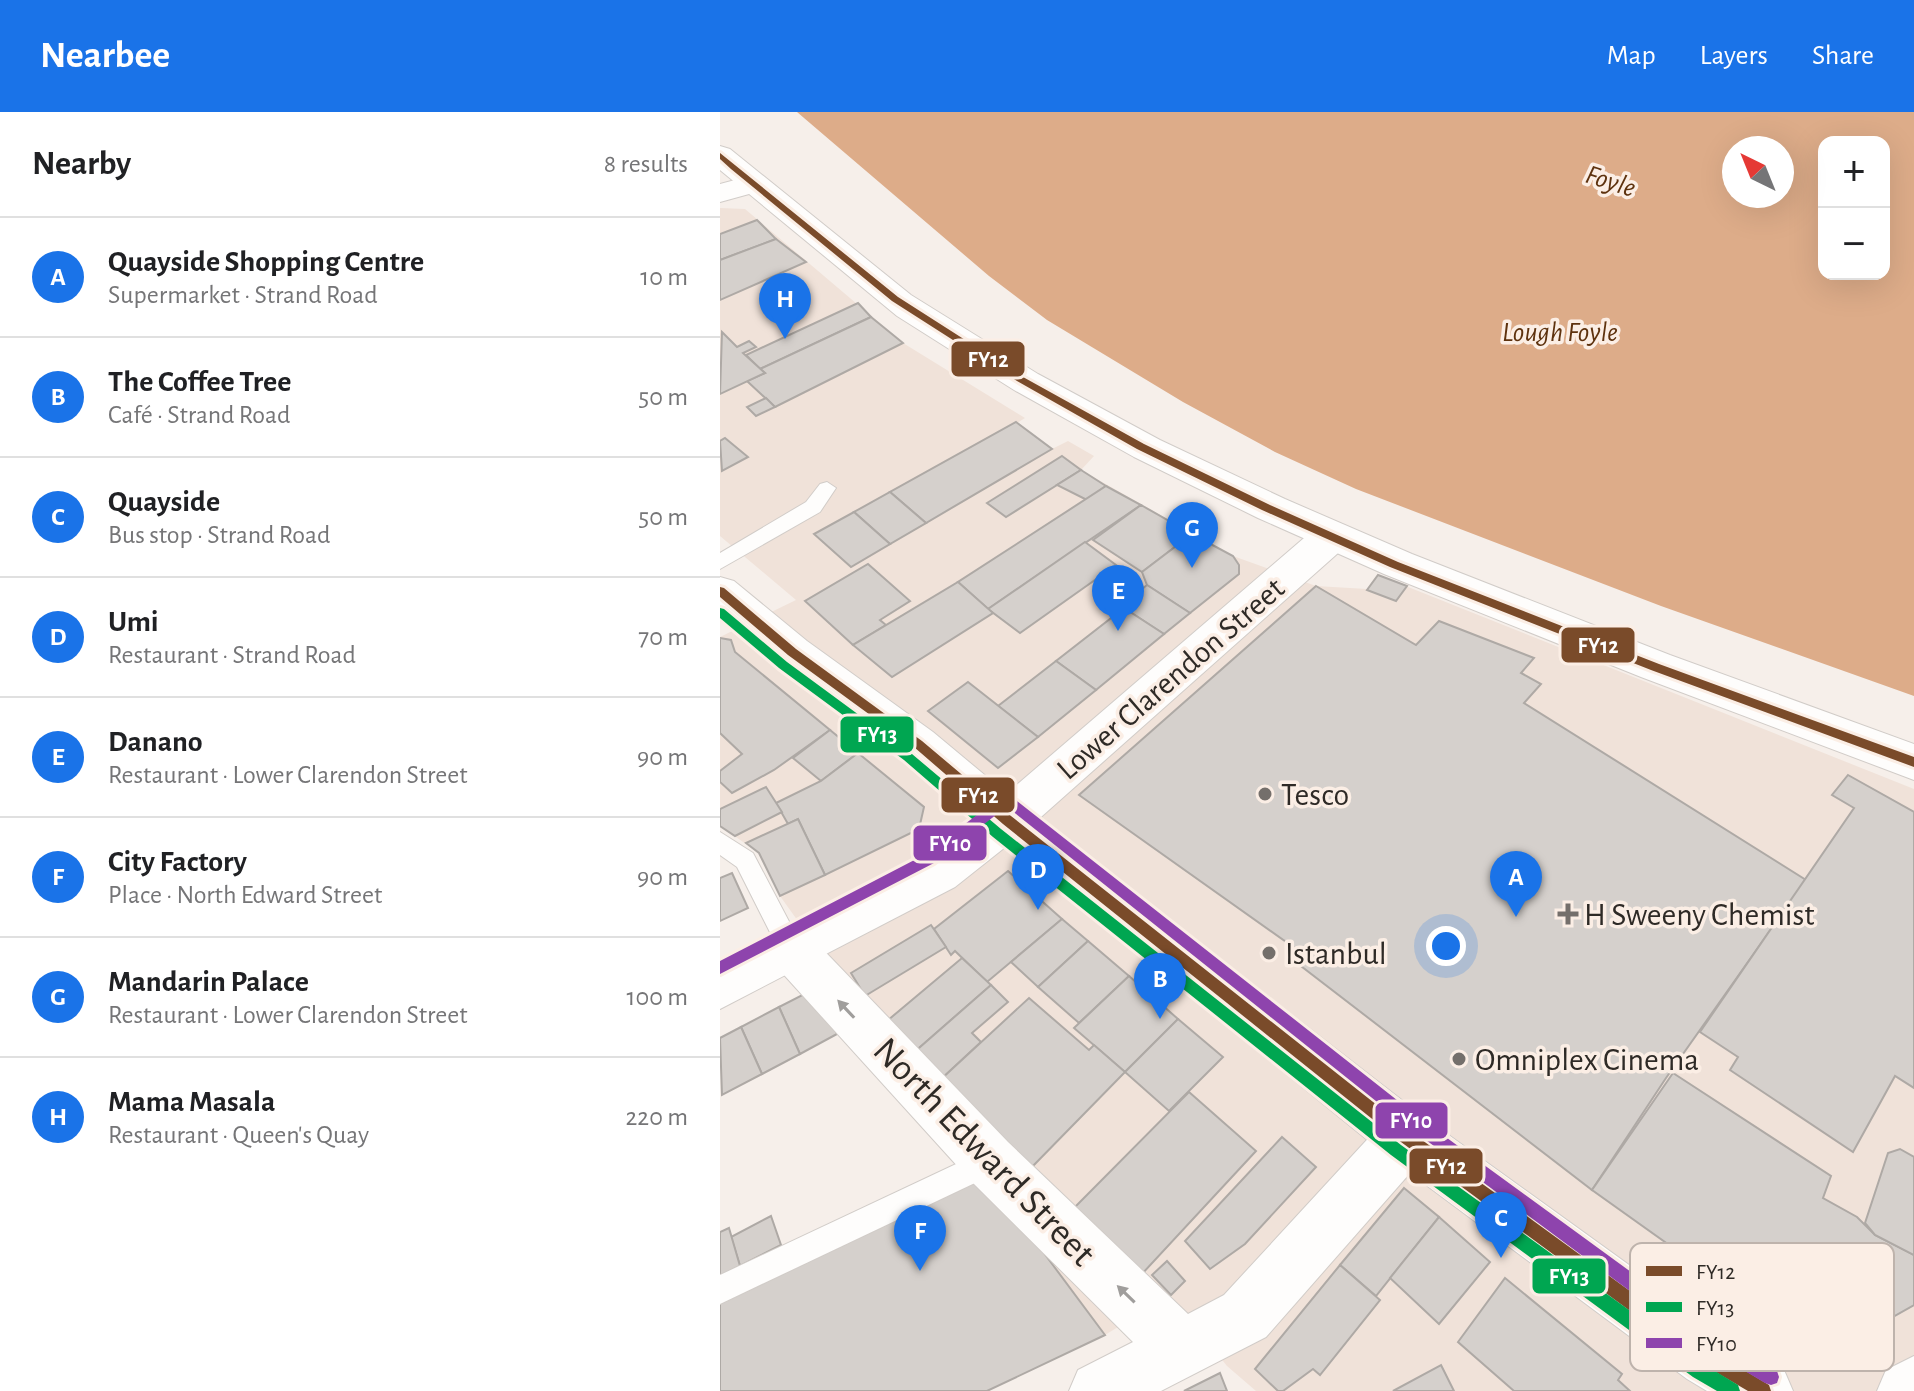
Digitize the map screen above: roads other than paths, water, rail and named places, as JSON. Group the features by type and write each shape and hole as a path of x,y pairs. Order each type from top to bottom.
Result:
{"main road":[{"path":"720,155 735,189 907,308 1107,426 1221,486 1524,616 1914,762"},
{"name":"Lower Clarendon Street","path":"720,986 938,873 1007,820 1332,536"},
{"path":"723,590 792,652 918,744 1007,820 1077,872 1406,1137 1630,1301"},
{"name":"North Edward Street","path":"792,950 989,1161 1182,1349"},
{"path":"1099,1391 1245,1316 1406,1137"},
{"path":"1730,1371 1763,1391"},
{"path":"1907,1391 1914,1386"}],"lane":[{"path":"723,590 813,507 827,488"},
{"path":"720,842 745,860 792,950"},
{"path":"720,1290 989,1161"}],"water":[{"name":"Lough Foyle","path":"797,112 1914,112 1914,696 1661,606 1356,489 1275,452 1183,402 1047,320 989,276"}],"place":[{"name":"Mama Masala","path":"785,339"},
{"name":"Mandarin Palace","path":"1192,568"},
{"name":"Danano","path":"1118,631"},
{"name":"Tesco","path":"1265,794"},
{"name":"Umi","path":"1038,910"},
{"name":"H Sweeny Chemist","path":"1568,914"},
{"name":"Quayside Shopping Centre","path":"1516,917"},
{"name":"Istanbul","path":"1269,953"},
{"name":"The Coffee Tree","path":"1160,1019"},
{"name":"Omniplex Cinema","path":"1459,1059"},
{"name":"Quayside","path":"1501,1258"},
{"name":"City Factory","path":"920,1271"}],"water label":[{"name":"Foyle","path":"1611,180"}]}
